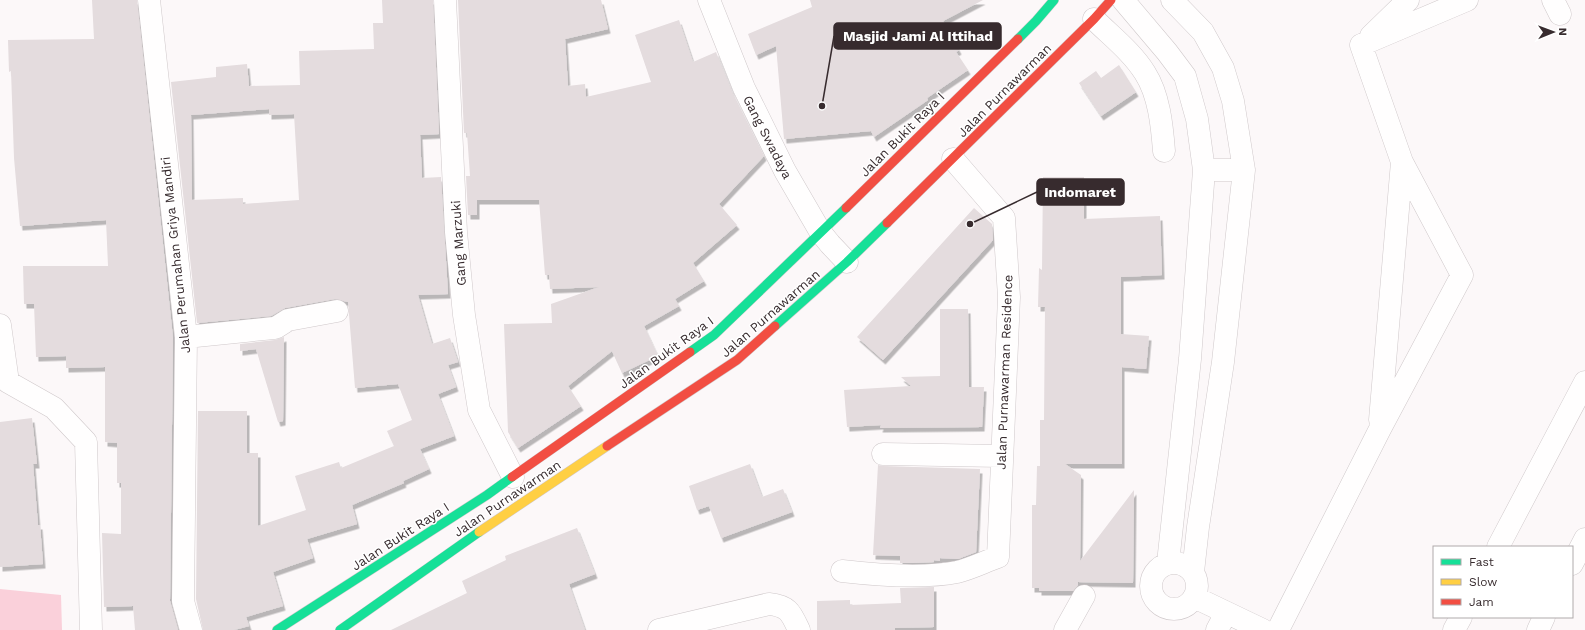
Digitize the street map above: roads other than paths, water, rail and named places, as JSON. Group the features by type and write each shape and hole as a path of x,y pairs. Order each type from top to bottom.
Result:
{"street":[{"name":"Jalan Perumahan Griya Mandiri","path":"149,0 186,337 183,601 191,630"},
{"name":"Gang Marzuki","path":"445,0 456,232 464,315 479,410 513,477"},
{"name":"Gang Swadaya","path":"709,0 744,88 785,171 834,248"},
{"name":"Jalan Bukit Raya I","path":"277,630 494,506 513,477 834,248 1054,0"},
{"name":"Jalan Purnawarman","path":"340,630 494,506 737,360 834,248 953,159 1094,19 1111,0"},
{"path":"1123,0 1167,52 1185,76 1197,119 1204,170 1190,359 1168,563"},
{"path":"1172,0 1203,32 1223,68 1233,101 1244,170 1223,362 1198,527 1193,572"},
{"path":"1361,45 1408,0"},
{"path":"1361,45 1467,0"},
{"path":"1094,19 1130,53 1146,74 1155,96 1162,122 1164,151"},
{"path":"1278,630 1380,429 1462,275 1402,162 1361,45"},
{"name":"Jalan Purnawarman Residence","path":"842,571 864,574 920,575 957,572 998,557 1010,297 1004,218 953,159"},
{"path":"1380,429 1402,162"},
{"path":"1204,170 1244,170"},
{"path":"186,337 277,328 288,320 336,311"},
{"path":"0,325 8,382 54,408 86,442 91,630"},
{"path":"1190,359 1223,362"},
{"path":"1499,546 1585,382"},
{"path":"883,454 1002,456"},
{"path":"1573,562 1585,539"},
{"path":"1178,562 1186,566 1193,572 1197,580 1197,589 1194,597 1188,604 1171,609 1156,600 1152,592 1151,582 1154,574 1160,567 1168,563 1178,562"},
{"path":"1065,630 1084,596"},
{"path":"1194,597 1221,622 1263,630"},
{"path":"659,630 769,604 781,605 790,611 799,630"},
{"path":"1454,630 1460,618"},
{"path":"1538,630 1544,618"}],"place":[{"name":"Masjid Jami Al Ittihad","path":"822,106"},
{"name":"Indomaret","path":"970,224"}]}
